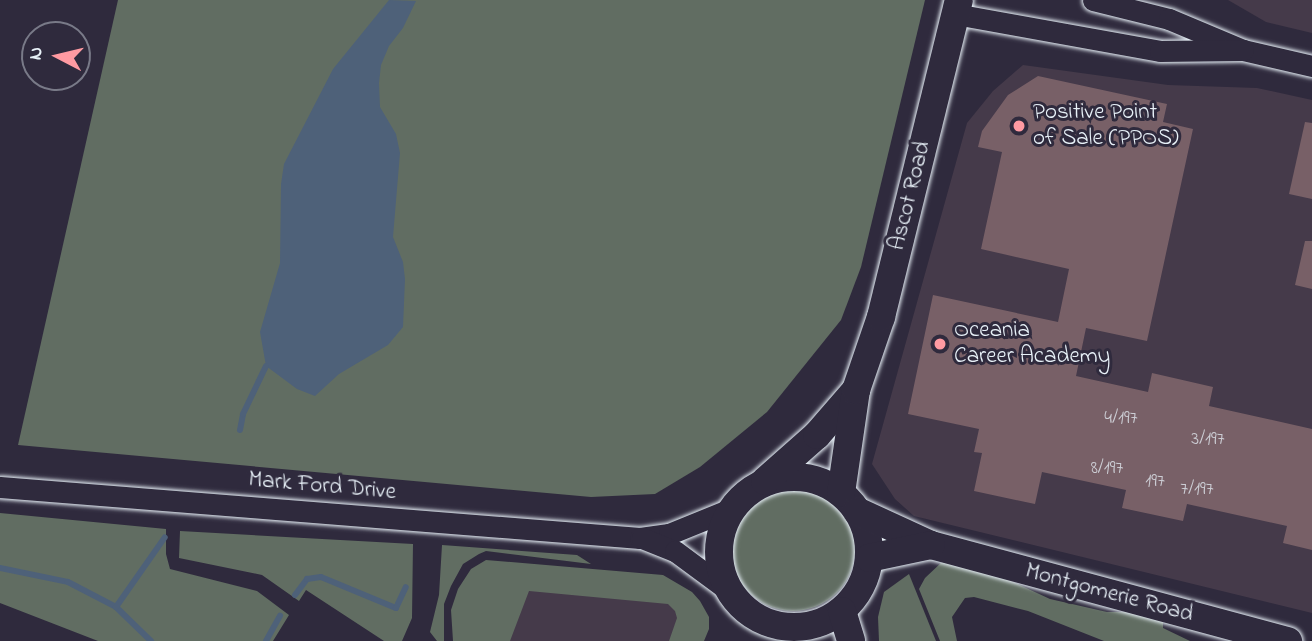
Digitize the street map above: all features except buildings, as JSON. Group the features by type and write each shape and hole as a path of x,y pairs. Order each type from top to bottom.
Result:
{"street":[{"path":"1093,0 1169,19 1243,50 1312,66"},
{"path":"957,7 1160,51 1243,50"},
{"name":"Ascot Road","path":"849,502 856,390 881,317 957,7"},
{"name":"Ascot Road","path":"763,483 817,435 856,390"},
{"path":"790,476 817,480 849,502 867,533 869,558 865,578 856,596 819,634 776,626 760,620 745,610 729,591 721,571 719,549 723,527 733,508 746,493 763,483 790,476"},
{"name":"Mark Ford Drive","path":"0,486 640,538 669,534 733,508"},
{"name":"Montgomerie Road","path":"849,502 931,545 1288,641"},
{"name":"Mark Ford Drive","path":"640,538 675,551 729,591"},
{"name":"Montgomerie Road","path":"869,558 931,545"},
{"path":"842,611 850,641"}],"shaded area":[{"path":"1228,0 1312,0 1312,33 1266,22"},
{"path":"1023,65 1168,85 1257,88 1312,100 1312,613 914,516 895,499 872,464 967,123 993,91"},
{"path":"477,577 662,590 688,607 678,641 458,641"}],"green space":[{"path":"118,0 925,0 861,267 841,320 767,412 700,467 655,494 591,497 18,445"},
{"path":"793,487 817,492 837,505 850,525 855,549 850,573 837,593 817,606 793,611 769,606 749,593 736,573 731,549 736,525 749,505 769,492"},
{"path":"0,513 166,529 166,554 170,569 257,591 289,615 273,641 98,641 0,603"},
{"path":"180,531 413,544 412,618 402,641 384,641 306,590 299,601 262,575 179,558"},
{"path":"442,545 577,555 591,564 486,551 479,554 463,564 451,586 444,604 444,641 437,641 430,632 439,595"},
{"path":"486,560 663,575 692,592 700,601 709,617 709,629 704,641 669,641 677,618 675,611 668,604 529,591 510,641 453,641 451,610 458,589 471,569"},
{"path":"943,561 996,574 1050,599 1107,612 1129,612 1163,621 1163,628 1190,641 1104,641 1028,611 974,597 965,598 952,617 957,641 940,641 919,589 925,578"},
{"path":"909,574 936,641 879,641 878,617 884,592"}],"water":[{"path":"389,0 416,1 403,28 389,46 381,65 379,83 380,107 396,134 400,153 393,237 403,262 405,279 403,327 388,345 339,374 315,396 297,389 266,366 260,332 280,263 281,184 284,164 333,69"}],"waterway":[{"path":"240,430 243,414 266,366"},
{"path":"116,607 165,537"},
{"path":"0,568 68,582 116,607 151,641"},
{"path":"295,595 307,579 321,577 396,608 406,587"},
{"path":"266,641 280,616"}],"place":[{"name":"Positive Point of Sale (PPOS)","path":"1019,126"},
{"name":"Oceania Career Academy","path":"940,344"}]}
